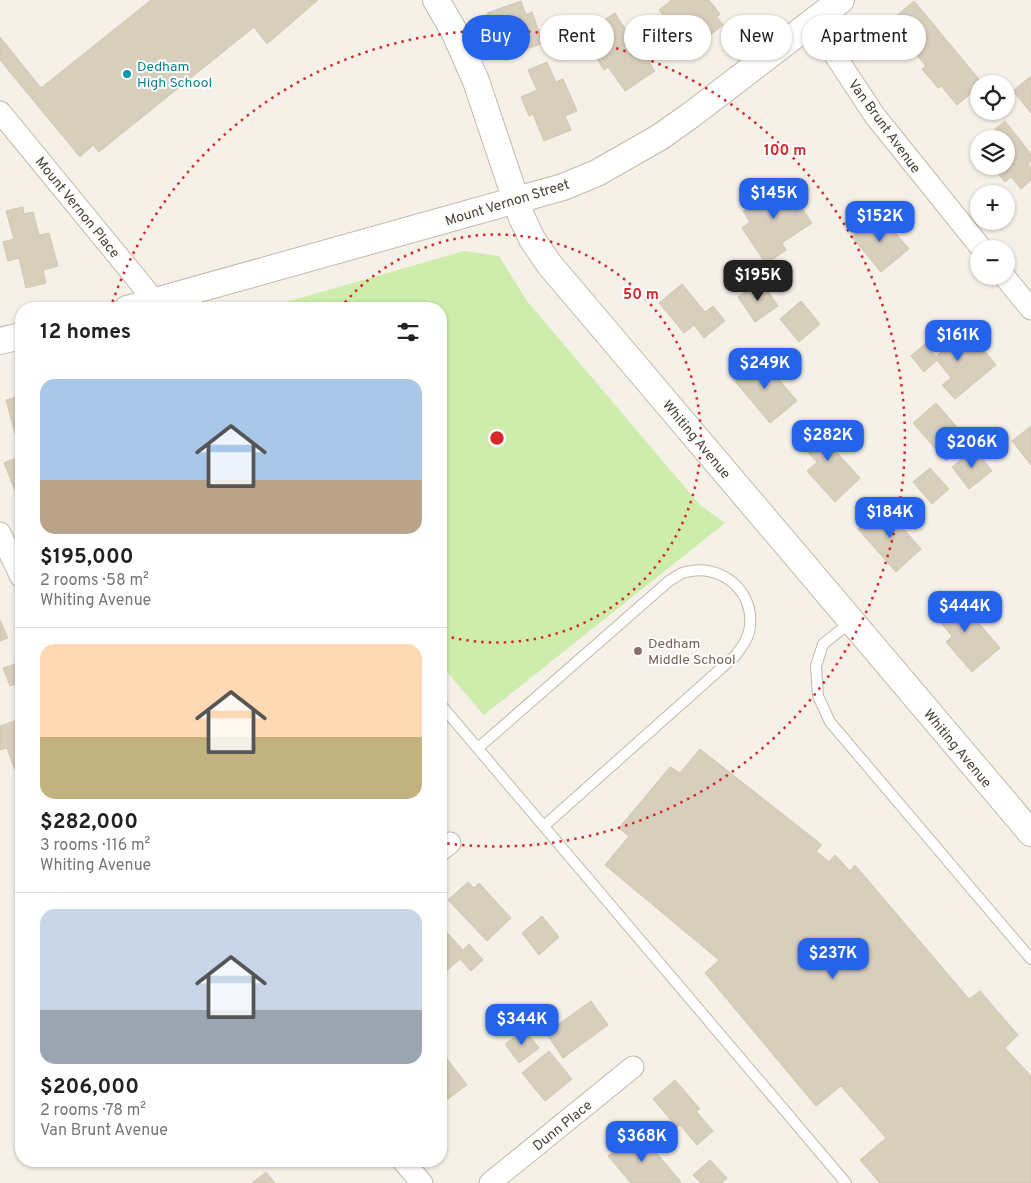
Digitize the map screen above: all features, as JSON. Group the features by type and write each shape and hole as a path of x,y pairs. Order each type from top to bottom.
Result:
{"street":[{"name":"Whiting Avenue","path":"436,0 454,30 476,81 516,200 532,239 549,264 1031,833"},
{"name":"Mount Vernon Street","path":"822,15 841,0"},
{"name":"Mount Vernon Street","path":"166,302 563,187 596,173 653,141 692,115 802,30"},
{"name":"Van Brunt Avenue","path":"838,60 875,116 975,240"},
{"name":"Mount Vernon Place","path":"0,112 154,302"},
{"path":"1011,285 1031,309"},
{"path":"0,341 15,337"},
{"path":"0,533 15,564"},
{"name":"Dunn Place","path":"490,1183 633,1067"},
{"path":"408,1167 422,1183"}],"lane":[{"path":"478,748 669,581 684,572 701,569 717,572 732,581 744,594 750,609 750,627 746,643 735,656 544,826"},
{"path":"851,622 823,644 816,666 818,696 830,722 1031,959"},
{"path":"447,712 846,1183"}],"green space":[{"path":"464,251 499,256 527,301 700,505 725,523 484,715 447,672 447,302 286,302"}],"building":[{"name":"Dedham High School","path":"151,0 318,0 267,44 254,27 99,152 93,145 80,157 0,60 0,37 41,88"},
{"path":"672,0 709,0 720,14 717,17 721,22 721,27 711,34 711,15 663,15 659,10"},
{"path":"521,1 526,15 488,15 487,13"},
{"path":"914,1 926,15 897,15"},
{"path":"532,12 540,35 540,44 530,48 530,15 526,15"},
{"path":"615,13 624,27 624,60 652,60 649,62 655,71 625,91 608,67 604,70 598,60 614,60 614,15 612,15"},
{"path":"926,15 976,75 970,75 970,94 957,105 941,86 938,88 922,69 926,66 921,60 926,60"},
{"path":"547,62 556,82 563,79 577,111 565,116 571,130 544,141 533,114 529,116 521,97 537,90 528,70"},
{"path":"1031,76 1031,113 1015,93 1015,89"},
{"path":"1005,121 1012,130 994,130"},
{"path":"1015,134 1031,154 1031,161 1028,164 1031,168 1031,180 1021,189 1011,177 1005,182 999,175 1015,175"},
{"path":"782,178 812,223 782,243 786,250 766,264 742,228 750,222 743,211 760,199 756,194"},
{"path":"23,207 24,214 33,212 39,235 49,233 58,266 43,270 46,283 26,288 19,258 8,261 3,242 14,239 6,211"},
{"path":"879,214 909,249 881,272 852,237"},
{"path":"761,281 778,306 755,322 738,297"},
{"path":"682,284 705,312 713,306 725,321 704,338 694,325 684,333 659,303"},
{"path":"801,301 820,324 799,342 780,319"},
{"path":"968,330 996,365 955,399 942,385 951,378 937,360 924,372 911,356 925,344 936,357 941,352 938,349 960,331 964,334"},
{"path":"760,357 797,401 770,423 733,379"},
{"path":"15,398 15,434 6,400"},
{"path":"936,403 969,441 946,461 913,423"},
{"path":"820,420 838,440 831,446 860,478 835,502 807,471 817,462 797,441"},
{"path":"1031,426 1031,465 1012,441"},
{"path":"975,449 992,471 969,489 952,467"},
{"path":"15,458 15,490 4,463"},
{"path":"930,468 949,489 932,504 913,482"},
{"path":"884,506 921,549 896,572 858,529"},
{"path":"952,592 1000,648 972,672 946,642 952,636 930,610"},
{"path":"0,620 8,638 0,641"},
{"path":"15,664 15,684 10,686 3,668"},
{"path":"14,721 15,724 15,770 7,748 0,750 0,726"},
{"path":"700,749 822,845 816,851 829,862 835,855 850,871 855,865 969,999 980,991 1018,1035 1005,1048 1031,1076 1031,1183 880,1183 860,1160 886,1138 841,1086 816,1106 705,973 719,960 605,865 629,836 619,828 670,767 680,773"},
{"path":"468,882 474,888 479,883 511,918 487,941 448,900"},
{"path":"542,916 559,937 539,955 522,933"},
{"path":"447,933 463,950 469,944 483,960 471,971 460,959 447,970"},
{"path":"591,1001 608,1025 563,1058 546,1033"},
{"path":"525,1030 539,1048 519,1063 505,1044"},
{"path":"549,1051 572,1079 545,1101 522,1073"},
{"path":"447,1059 467,1085 448,1099 447,1098"},
{"path":"675,1080 700,1109 696,1111 713,1131 697,1145 680,1125 677,1127 653,1099"},
{"path":"638,1131 680,1183 631,1183 608,1156"},
{"path":"710,1160 727,1178 722,1183 701,1183 693,1175"},
{"path":"266,1172 275,1183 252,1183"}],"place":[{"name":"Dedham High School","path":"127,74"},
{"name":"Dedham Middle School","path":"638,651"}]}
